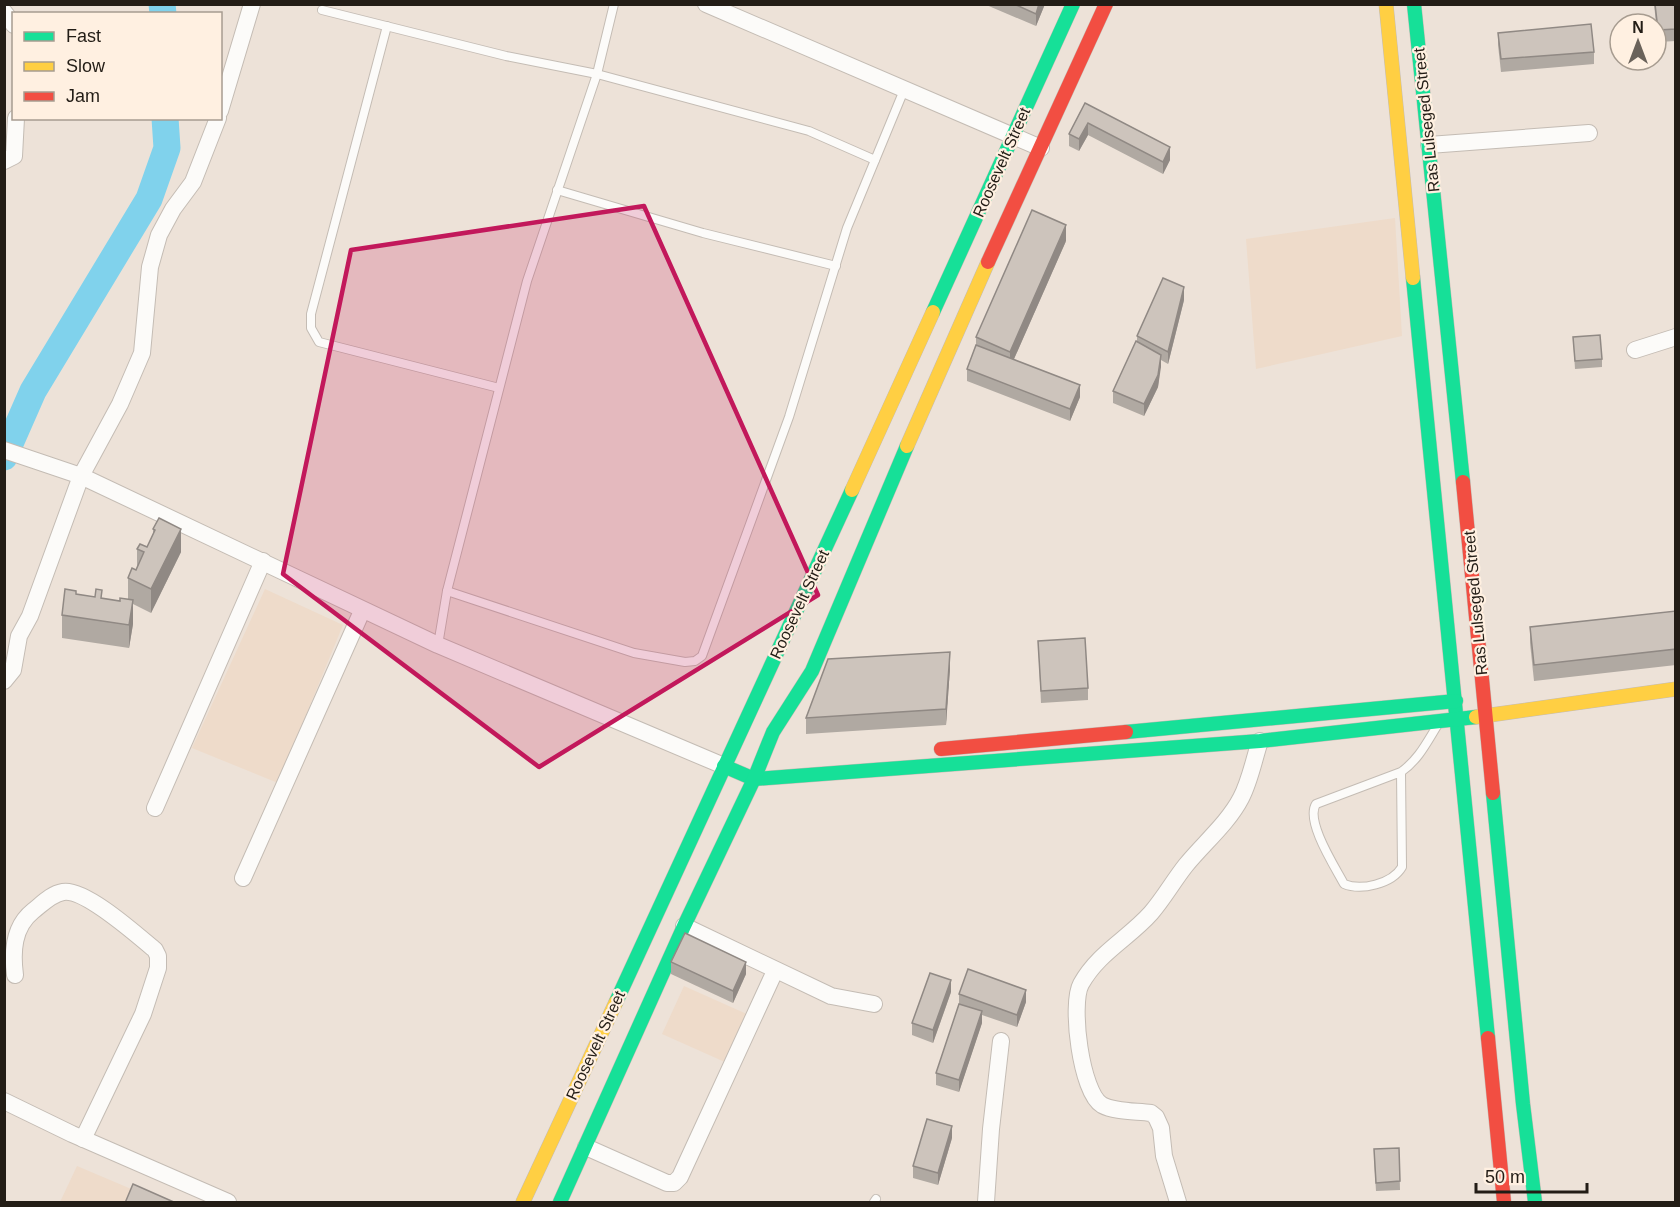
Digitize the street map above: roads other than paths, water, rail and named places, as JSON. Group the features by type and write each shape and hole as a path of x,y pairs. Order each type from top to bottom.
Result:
{"street":[{"path":"222,104 252,4"},
{"path":"706,4 1041,148"},
{"name":"Roosevelt Street","path":"560,1203 586,1147 619,1032 727,760 868,456 1072,4"},
{"name":"Roosevelt Street","path":"523,1203 619,1032 684,926 773,732 812,671 944,359 1106,4"},
{"name":"Ras Lulseged Street","path":"1386,4 1418,156 1485,714 1493,947 1509,1105 1535,1203"},
{"name":"Ras Lulseged Street","path":"1414,4 1418,156 1456,701 1493,947 1509,1105 1504,1203"},
{"path":"4,161 14,156 15,120"},
{"path":"4,681 13,670 19,636 30,616 81,476 120,404 142,353 150,267 159,235 173,209 193,182 217,120"},
{"path":"1418,156 1589,133"},
{"path":"1635,350 1676,337"},
{"path":"8,451 81,476 438,645 756,772 1260,741 1458,720 1485,714 1676,689"},
{"path":"155,808 263,561"},
{"path":"243,878 362,610"},
{"path":"924,750 1456,701"},
{"path":"1178,1203 1164,1156 1161,1128 1156,1117 1151,1113 1109,1108 1102,1105 1095,1100 1086,1082 1077,1023 1076,998 1081,984 1108,950 1150,914 1185,866 1242,797 1260,741"},
{"path":"756,772 806,761"},
{"path":"15,975 13,959 15,936 26,917 49,898 65,891 74,892 110,913 155,950 158,956 158,968 142,1014 83,1139"},
{"path":"684,926 831,996 874,1004"},
{"path":"586,1147 667,1183 674,1182 680,1177 775,971"},
{"path":"986,1203 991,1129 1001,1041"},
{"path":"4,1101 83,1139 228,1203"}],"lane":[{"path":"438,645 447,591 527,281 597,74 614,4"},
{"path":"322,10 506,56 597,74 809,131 875,160"},
{"path":"387,26 311,314 311,328 319,342 500,388"},
{"path":"447,591 634,653 685,662 695,661 702,656 789,417 847,228 904,90"},
{"path":"557,190 703,233 836,266"},
{"path":"1401,772 1402,867 1394,878 1369,886 1351,887 1344,884 1321,840 1312,817 1312,810 1316,804 1401,772 1413,764 1439,722"}],"waterway":[{"path":"162,4 163,12"},
{"path":"4,457 33,391 149,199 167,148 165,120"}]}
